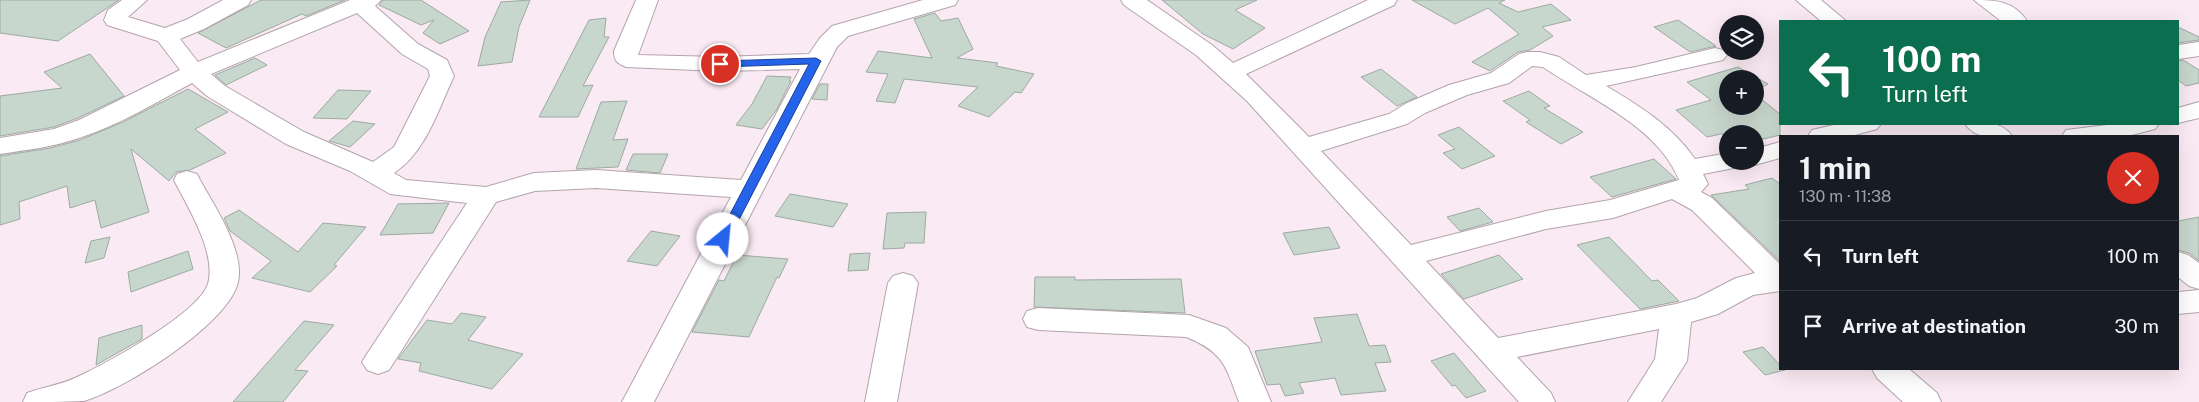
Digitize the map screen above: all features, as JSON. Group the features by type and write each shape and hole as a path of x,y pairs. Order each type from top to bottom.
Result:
{"street":[{"path":"136,0 116,15 115,20 166,36 194,72 216,91 295,138 359,165 400,188 486,196 534,182 596,179 750,189"},
{"path":"166,36 196,24 240,0"},
{"path":"647,0 626,51 626,58 634,62 720,64 816,61"},
{"path":"638,402 816,61 840,31 947,0"},
{"path":"1132,0 1232,72 1305,147 1490,351 1539,402"},
{"path":"1232,72 1386,0"},
{"path":"1807,0 1834,20"},
{"path":"1985,0 2015,20"},
{"path":"0,146 41,140 73,132 117,113 194,72 365,2 410,49 439,65 442,76 405,151 397,159 373,174"},
{"path":"2179,52 2199,49"},
{"path":"1582,83 1636,74 1715,55"},
{"path":"1305,147 1398,119 1416,108 1458,90 1500,78 1527,59 1540,59 1552,62 1582,83 1633,112 1650,125 1682,178 1702,204 1779,280"},
{"path":"2179,116 2199,110"},
{"path":"1825,135 1864,125"},
{"path":"1980,125 1997,135"},
{"path":"2087,135 2109,133 2142,125"},
{"path":"1764,154 1779,150"},
{"path":"1405,257 1546,220 1613,209 1682,178 1719,165"},
{"path":"39,402 84,388 120,370 173,336 217,297 223,283 223,260 209,221 187,180"},
{"path":"378,362 486,196"},
{"path":"2179,263 2199,279"},
{"path":"1490,351 1676,315 1706,306 1733,294 1746,285 1779,281"},
{"path":"882,402 903,283"},
{"path":"2179,303 2199,300"},
{"path":"1644,402 1671,361 1676,315"},
{"path":"1038,319 1189,326 1216,336 1237,354 1255,402"},
{"path":"1889,370 1925,402"}],"building":[{"path":"0,0 119,0 58,41 0,33"},
{"path":"261,0 345,0 306,16 302,14 226,48 198,33"},
{"path":"383,0 421,0 469,31 440,44 423,33 434,20 421,25 379,5"},
{"path":"530,0 519,27 512,62 478,66 485,37 501,2"},
{"path":"1162,0 1257,0 1235,10 1265,28 1233,49 1203,34"},
{"path":"1412,0 1505,0 1499,3 1518,12 1551,4 1571,20 1542,27 1553,36 1530,50 1518,52 1490,71 1472,62 1519,34 1488,8 1455,24"},
{"path":"935,13 941,21 958,18 973,49 957,58 998,63 996,66 1034,74 1021,93 1015,92 989,117 958,106 978,87 904,79 895,103 876,101 888,74 866,72 878,51 932,58 914,19"},
{"path":"606,18 604,37 609,37 583,86 593,85 578,117 539,117 589,20"},
{"path":"1678,20 1716,46 1690,52 1654,27"},
{"path":"2179,27 2199,37 2199,40 2179,43"},
{"path":"90,54 124,96 54,127 0,136 0,96 62,88 44,72"},
{"path":"255,58 267,65 226,85 215,75"},
{"path":"2183,60 2199,70 2199,83 2186,86 2179,81 2179,61"},
{"path":"1738,67 1743,70 1728,70"},
{"path":"1381,69 1417,97 1397,106 1361,77"},
{"path":"1719,73 1719,115 1764,115 1764,101 1779,113 1780,135 1764,139 1764,125 1719,125 1719,134 1707,137 1676,110 1711,100 1687,82"},
{"path":"767,76 791,77 789,81 791,81 777,109 762,129 736,125 752,104"},
{"path":"820,84 828,84 827,100 812,99"},
{"path":"188,89 228,112 195,129 226,153 190,170 176,172 169,181 131,149 149,212 101,228 95,200 70,208 67,186 19,202 20,219 0,225 0,156 50,148 80,140 123,122"},
{"path":"338,90 371,91 347,119 313,118"},
{"path":"1529,91 1550,106 1544,108 1583,132 1561,144 1526,122 1530,120 1503,101"},
{"path":"627,101 613,140 628,139 618,167 576,169 601,102"},
{"path":"353,121 375,124 350,147 329,141"},
{"path":"1459,127 1495,156 1462,169 1443,153 1455,149 1438,135"},
{"path":"633,154 668,154 660,173 626,170"},
{"path":"1654,159 1676,179 1612,197 1590,177"},
{"path":"1772,178 1779,183 1779,260 1711,195 1749,189 1745,185"},
{"path":"790,194 848,204 833,227 775,216"},
{"path":"449,203 433,233 380,235 398,204"},
{"path":"1479,208 1493,222 1460,231 1447,217"},
{"path":"239,210 298,252 323,223 366,227 334,265 337,266 310,292 252,278 271,261 230,231 224,218"},
{"path":"926,212 924,243 905,243 904,248 883,249 887,213"},
{"path":"2199,217 2199,261 2189,253 2179,250 2179,221"},
{"path":"1329,227 1340,248 1294,255 1283,233"},
{"path":"651,231 680,236 657,266 627,261"},
{"path":"110,237 104,258 85,263 91,241"},
{"path":"1609,237 1652,281 1658,280 1679,301 1640,309 1577,245"},
{"path":"188,251 193,269 131,292 128,272"},
{"path":"870,253 868,270 848,271 850,254"},
{"path":"737,255 788,259 779,278 777,277 749,337 692,332 719,280 724,281"},
{"path":"1499,255 1523,279 1464,299 1441,274"},
{"path":"1035,277 1075,277 1075,280 1181,279 1185,313 1034,307"},
{"path":"461,313 486,317 468,340 523,354 492,389 419,371 421,363 398,359 427,320 452,324"},
{"path":"1357,314 1369,346 1385,345 1391,362 1375,363 1386,391 1341,395 1335,378 1299,383 1304,393 1285,396 1280,384 1267,385 1255,351 1322,342 1314,318"},
{"path":"304,321 334,325 295,370 308,371 283,402 233,402"},
{"path":"142,325 142,339 96,365 99,338"},
{"path":"1763,347 1779,364 1779,370 1785,370 1765,375 1743,352"},
{"path":"1454,353 1486,391 1466,398 1455,385 1452,386 1431,361"}],"route":[{"path":"720,64 816,61 723,239"}]}
